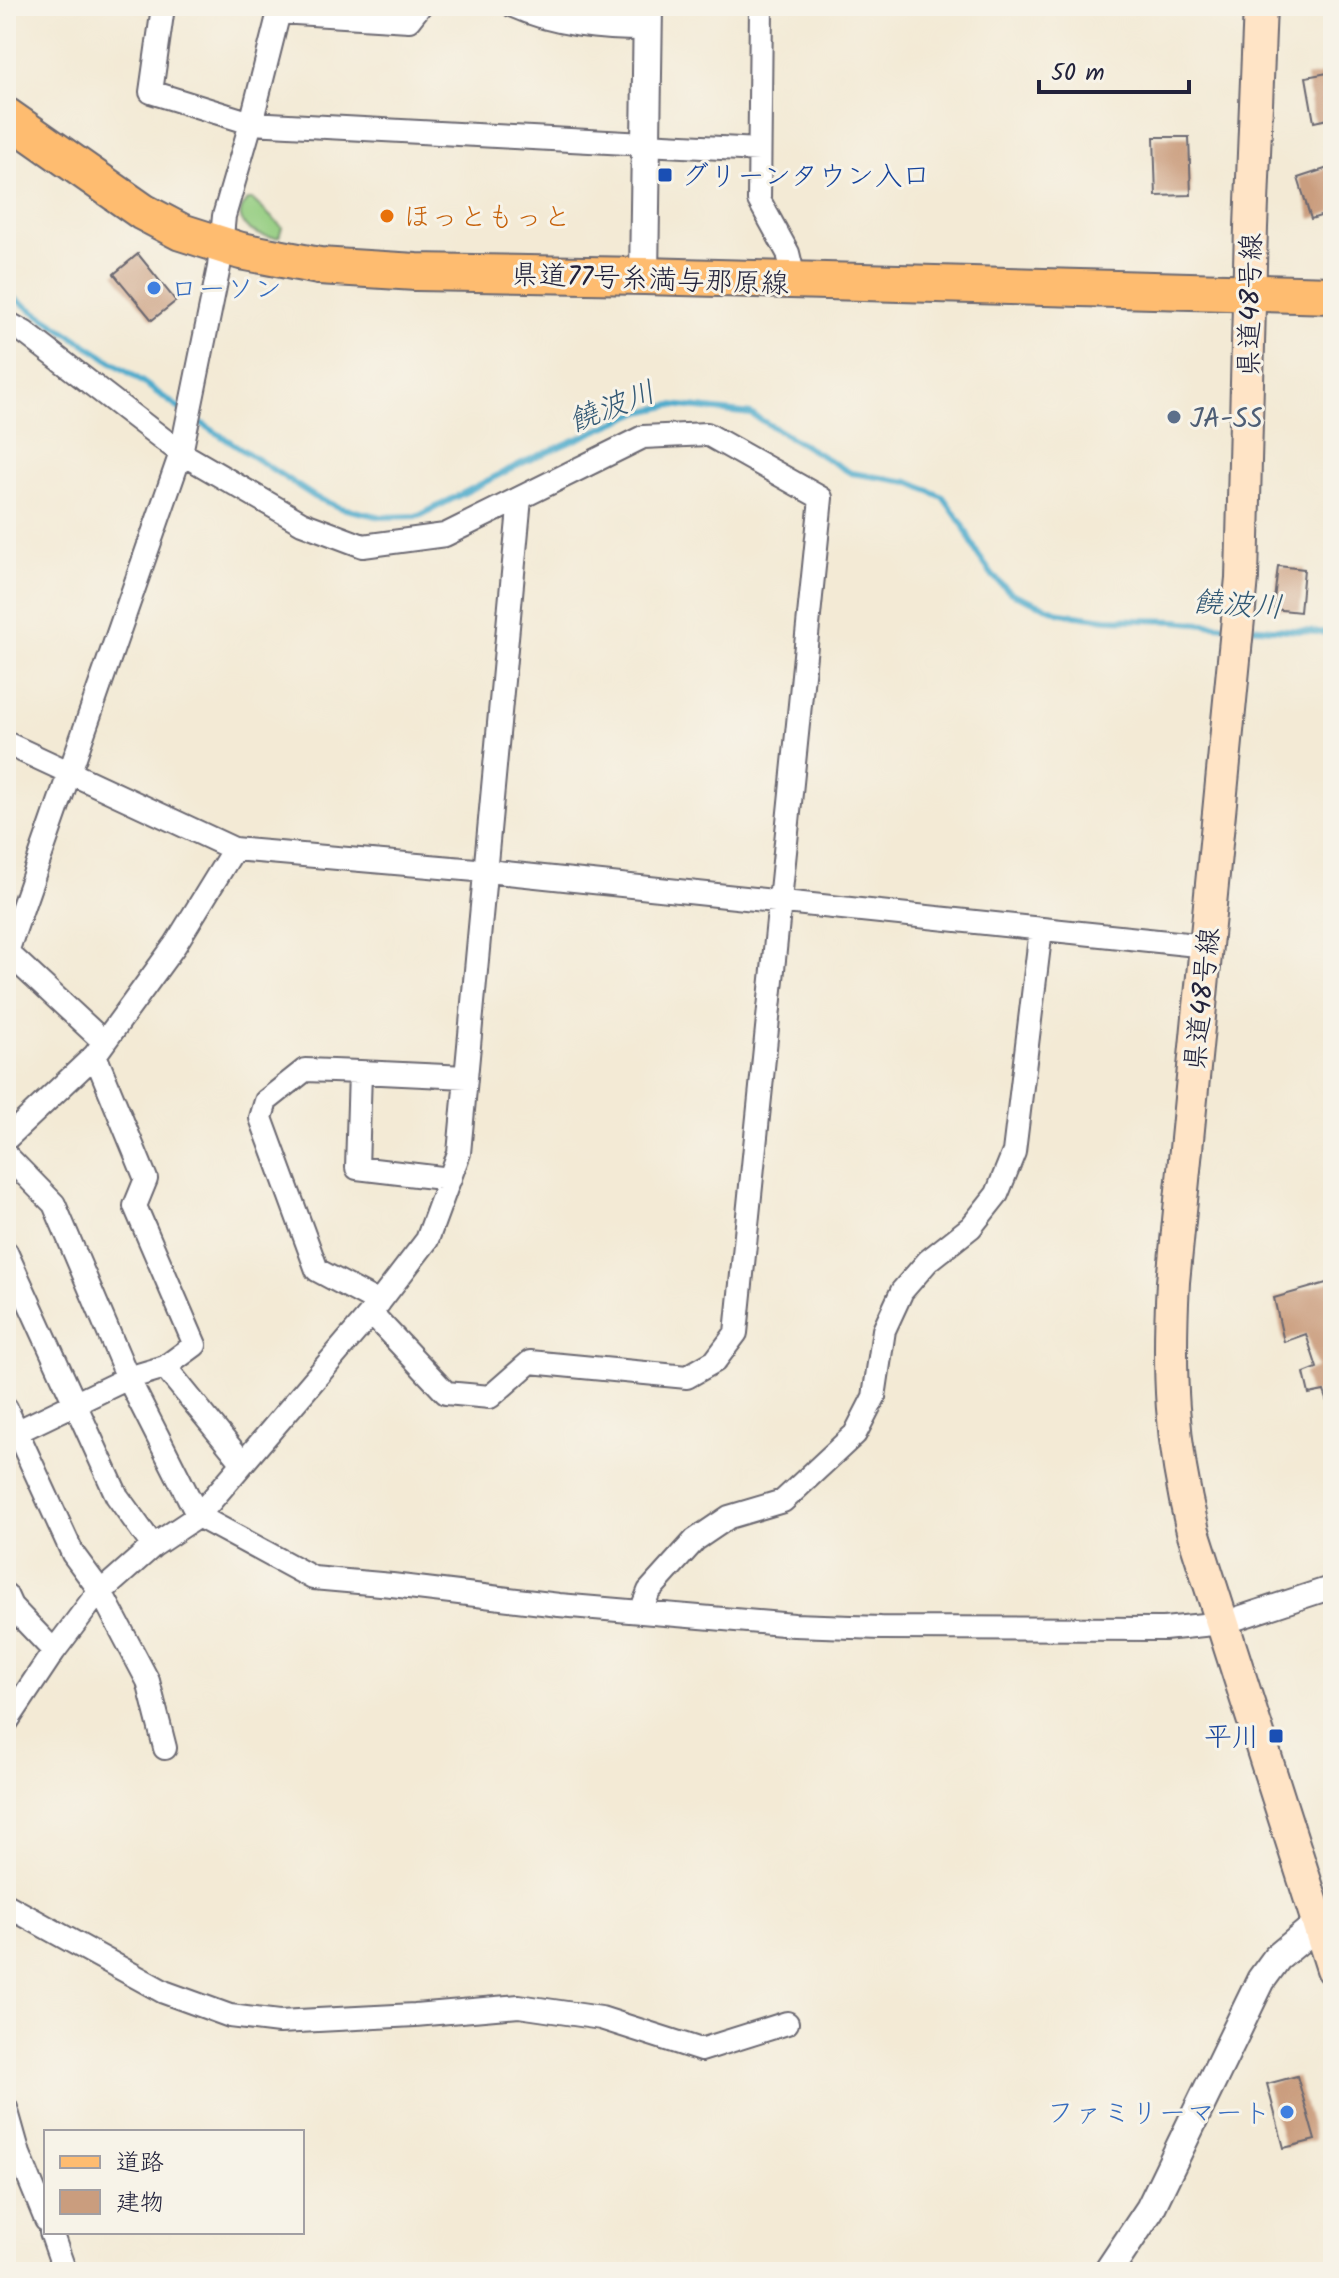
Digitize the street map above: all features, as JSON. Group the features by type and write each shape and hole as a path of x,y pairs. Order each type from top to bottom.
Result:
{"main road":[{"name":"県道48号線","path":"1260,6 1242,578 1173,1282 1170,1390 1178,1464 1185,1496 1333,1969"},
{"name":"県道77号糸満与那原線","path":"6,116 143,212 181,232 222,246 278,259 356,269 1250,294 1332,291"}],"street":[{"path":"160,6 162,14 151,92 251,123 759,150"},
{"path":"11,1434 128,1378 165,1367 195,1345 135,1206 146,1179 100,1048 7,952 181,453 222,246 224,216 251,123 278,9 409,20 420,6"},
{"path":"513,6 529,13 598,29 647,18 648,142 644,276"},
{"path":"761,6 759,200 788,253 795,282"},
{"path":"6,322 24,332 181,453 302,523 363,546 445,535 643,437 707,434 821,498 736,1333 715,1361 687,1377 530,1362 490,1397 446,1393 375,1308 317,1270 261,1118 266,1101 305,1070 466,1077"},
{"path":"6,1723 54,1651 101,1592 153,1546 198,1516 375,1308 427,1240 459,1153 520,498"},
{"path":"6,743 234,849 487,871 1206,946"},
{"path":"6,1139 100,1048 175,945 234,849"},
{"path":"641,1611 649,1591 695,1540 729,1517 783,1501 855,1434 874,1397 884,1330 902,1291 928,1261 971,1227 997,1194 1014,1152 1041,929"},
{"path":"360,1072 357,1168 450,1179"},
{"path":"6,1155 54,1204 128,1378 198,1516 313,1578 559,1605 794,1625 881,1628 1164,1629 1223,1623 1333,1587"},
{"path":"6,1252 117,1496 153,1546"},
{"path":"165,1367 243,1463"},
{"path":"6,1408 11,1434 73,1554 101,1592 148,1681 165,1748"},
{"path":"6,1595 11,1606 54,1651"},
{"path":"6,1905 164,1992 230,2016 279,2022 519,2006 601,2018 701,2050 787,2023"},
{"path":"1108,2272 1150,2209 1261,1980 1277,1958 1318,1924"},
{"path":"6,2108 19,2154 44,2215"},
{"path":"52,2234 65,2272"}],"green space":[{"path":"247,200 253,200 282,227 279,237 262,235 248,228 241,216"}],"building":[{"path":"1333,72 1333,118 1314,122 1306,77"},
{"path":"1154,137 1189,137 1191,195 1156,196"},
{"path":"1328,168 1333,184 1333,212 1311,219 1298,178"},
{"path":"138,254 176,301 152,320 114,274"},
{"path":"1278,566 1304,569 1300,612 1273,609"},
{"path":"1333,1281 1333,1407 1330,1408 1324,1391 1309,1394 1304,1373 1317,1368 1306,1334 1284,1342 1274,1298"},
{"path":"1297,2076 1315,2140 1284,2148 1267,2084"}],"waterway":[{"name":"饒波川","path":"6,293 183,411"},
{"name":"饒波川","path":"192,417 315,497 341,508 381,517 419,516 522,463 637,413 672,405 751,414 851,473 909,482 943,497 963,525 978,555 993,576 1011,593 1061,613 1106,619 1226,626"},
{"name":"饒波川","path":"1245,627 1333,633"}],"place":[{"name":"グリーンタウン入口","path":"665,175"},
{"name":"ほっともっと","path":"387,216"},
{"name":"ローソン","path":"154,288"},
{"name":"JA-SS","path":"1174,417"},
{"name":"平川","path":"1276,1736"},
{"name":"ファミリーマート","path":"1287,2112"}]}
